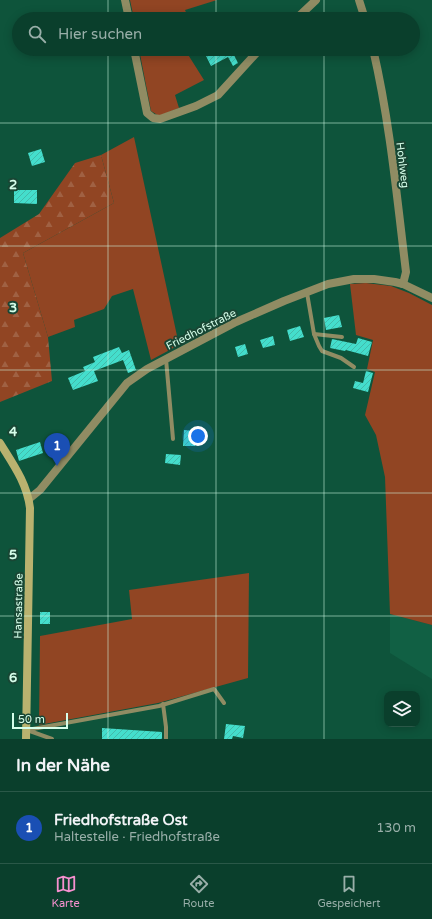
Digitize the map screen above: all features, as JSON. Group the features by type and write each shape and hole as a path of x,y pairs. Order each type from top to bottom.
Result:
{"street":[{"path":"125,0 128,12"},
{"path":"303,12 316,0"},
{"path":"359,0 363,12"},
{"path":"135,56 147,113 153,118 160,119 189,109 218,95 254,56"},
{"name":"Hohlweg","path":"375,56 387,124 406,272 403,284"},
{"name":"Friedhofstraße","path":"29,499 35,496 127,383 147,369 236,322 328,284 354,279 384,280 403,284 432,298"},
{"name":"Hansastraße","path":"0,443 22,479 29,499 30,526 26,739"}],"lane":[{"path":"307,292 314,334 322,351 341,358 354,368"},
{"path":"314,334 342,337"},
{"path":"166,359 173,439"},
{"path":"26,730 163,704 214,689 224,703"},
{"path":"163,704 166,739"},
{"path":"26,730 52,739"}],"shaded area":[{"path":"390,614 432,625 432,679 390,653"}],"green space":[{"path":"130,0 217,0 185,10 186,12 133,12"},
{"path":"140,56 189,56 204,80 175,95 179,108 159,116 151,111"},
{"path":"134,137 179,345 151,360 133,289 112,296 104,309 74,320 75,327 48,337 23,253 114,203 101,155"},
{"path":"101,155 114,203 23,253 48,337 52,381 0,402 0,238 39,214 75,163"},
{"path":"366,283 391,286 409,293 432,305 432,625 390,614 385,477 376,435 365,415 375,372 367,369 373,340 356,335 350,284"},
{"path":"249,573 248,678 158,703 39,725 40,636 132,619 129,590"}],"building":[{"path":"206,56 234,56 238,63 233,66 228,57 211,66"},
{"path":"41,149 45,162 32,166 28,153"},
{"path":"14,190 37,190 37,204 14,203"},
{"path":"339,315 342,327 326,330 324,318"},
{"path":"300,326 304,337 290,341 287,330"},
{"path":"273,336 275,345 263,348 260,340"},
{"path":"358,338 372,342 368,356 346,350 330,348 332,339 356,344"},
{"path":"245,344 248,354 238,357 235,347"},
{"path":"119,347 122,353 129,350 136,370 128,373 123,360 94,371 98,381 73,390 68,378 85,371 83,367 95,362 93,357"},
{"path":"366,371 373,373 368,392 353,388 355,381 363,383"},
{"path":"184,430 196,431 195,446 183,446"},
{"path":"40,442 43,453 19,461 16,450"},
{"path":"166,454 181,455 180,465 165,463"},
{"path":"40,612 50,612 50,624 40,624"},
{"path":"226,724 245,726 243,738 233,736 232,739 224,739"},
{"path":"102,728 162,732 162,739 102,739"}],"place":[{"name":"Friedhofstraße Ost","path":"57,466"}]}
